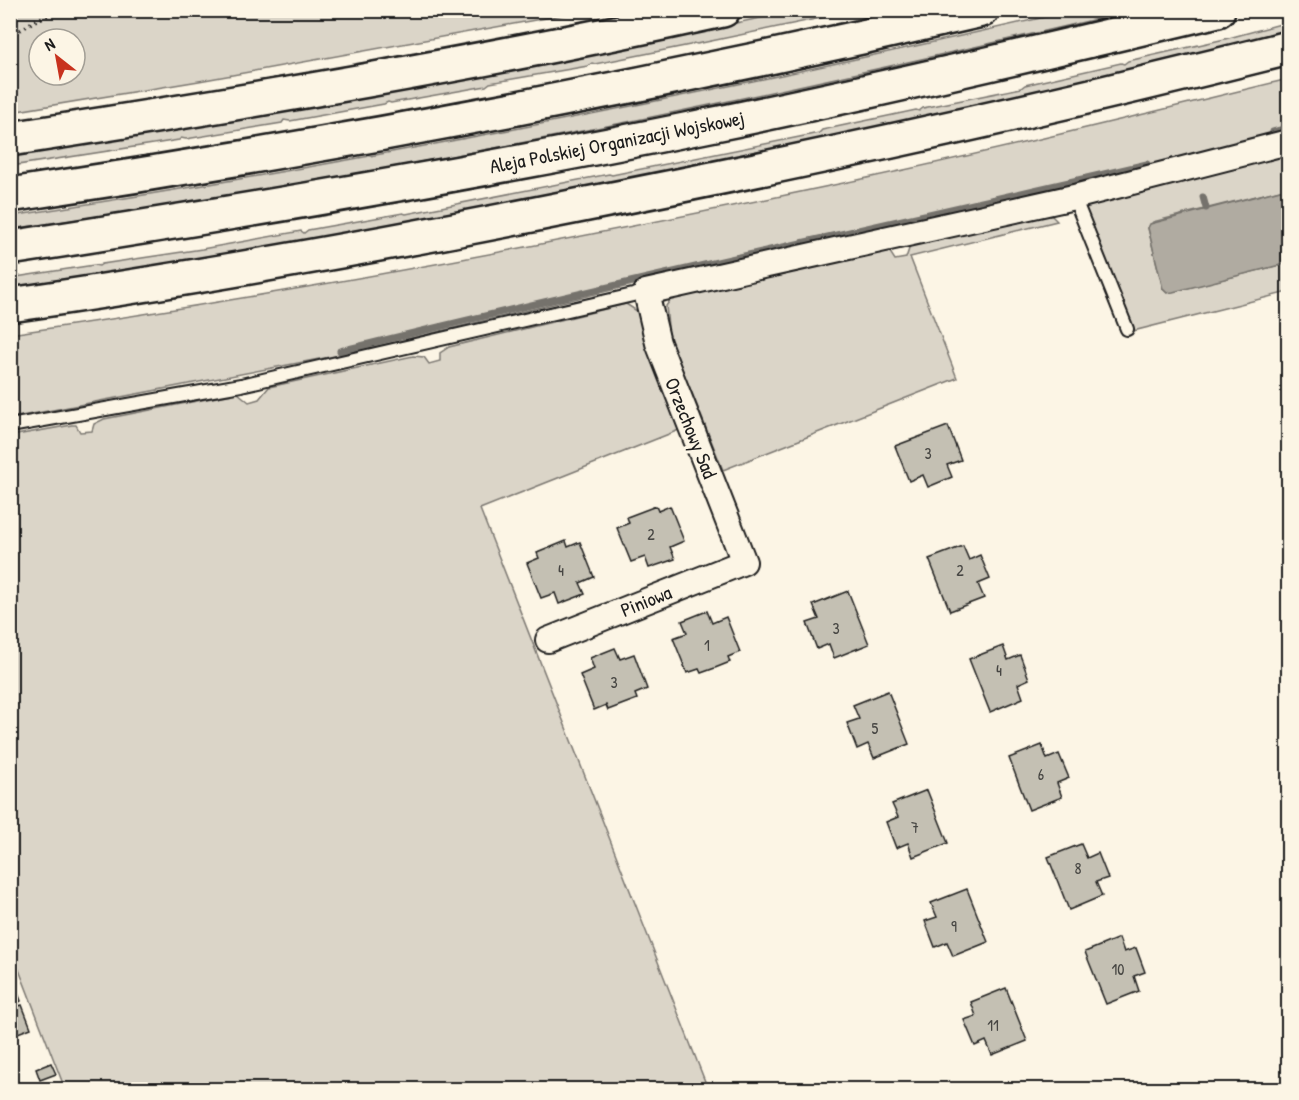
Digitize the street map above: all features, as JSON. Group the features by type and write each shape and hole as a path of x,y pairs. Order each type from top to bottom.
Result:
{"highway":[{"path":"10,139 396,76 723,10"},
{"path":"10,195 249,157 537,105 684,76 982,10"},
{"name":"Aleja Polskiej Organizacji Wojskowej","path":"10,248 363,191 704,126 988,64 1218,10"},
{"path":"10,305 428,236 693,184 894,142 1288,48"}],"street":[{"path":"646,292 1074,196 1288,142"},
{"name":"Orzechowy Sad","path":"646,292 658,343 744,562"},
{"name":"Piniowa","path":"548,640 744,562"}],"lane":[{"path":"1074,196 1127,329"},
{"path":"10,426 241,385 646,292"}],"path":[{"path":"10,37 34,21 60,10"}],"shaded area":[{"path":"244,10 585,11 199,81 11,112 11,11 192,11 194,18"},
{"path":"794,11 854,11 697,44 592,63 588,66 490,83 486,86 290,121 284,120 282,123 11,166 11,155 635,44"},
{"path":"1071,11 1131,11 853,74 573,133 293,185 11,229 11,216 277,173 543,124 807,70"},
{"path":"1288,22 1288,35 957,114 474,213 11,291 11,280 16,277 99,266 301,231 304,233 308,230 612,175 819,133 822,130 1021,88 1025,85 1124,64 1128,61"},
{"path":"1288,79 1288,133 999,205 637,284 340,355 11,418 10,334 319,285 625,228 944,161"},
{"path":"1288,152 1288,188 1153,222 1148,228 1163,289 1167,293 1288,263 1288,292 1133,331 1087,215 1086,207 1089,204"},
{"path":"1288,188 1288,263 1173,292 1167,293 1163,289 1148,228 1150,224"},
{"path":"1049,213 1057,221 910,257 957,378 723,470 669,336 666,306 671,299 888,249 895,260 906,258 910,246"},
{"path":"626,304 640,313 684,428 480,509 708,1089 65,1089 11,949 11,436 72,425 76,425 80,432 92,431 94,424 104,419 238,393 249,402 259,399 269,387 413,356 424,357 429,364 440,361 440,353 449,347"}],"building":[{"path":"948,426 961,460 947,465 952,477 928,487 923,475 909,481 895,446"},
{"path":"656,506 658,511 670,506 684,541 670,547 675,559 649,568 645,557 631,562 617,528 629,523 627,517"},
{"path":"566,541 568,547 580,542 594,577 580,583 585,594 559,604 555,593 541,598 527,563 539,558 537,553"},
{"path":"963,546 969,560 980,555 990,579 978,584 984,598 950,611 929,559"},
{"path":"848,591 869,644 834,658 829,644 817,649 807,623 819,619 813,605"},
{"path":"707,611 712,623 726,617 740,652 728,657 730,662 715,668 701,673 699,669 687,673 673,638 687,633 682,621"},
{"path":"1003,646 1008,660 1020,655 1029,679 1018,684 1023,698 990,712 969,659"},
{"path":"615,648 620,659 634,654 647,689 635,694 637,699 608,710 606,705 594,710 580,675 594,669 590,658"},
{"path":"888,691 909,744 874,758 868,744 857,749 847,723 859,719 853,705"},
{"path":"1042,745 1047,759 1059,754 1069,778 1057,783 1062,797 1029,810 1009,758"},
{"path":"927,790 948,843 913,857 908,843 896,848 886,822 898,817 892,804"},
{"path":"1081,844 1087,858 1098,853 1108,878 1096,882 1102,896 1069,910 1048,857"},
{"path":"967,889 988,942 953,956 947,942 935,947 925,921 937,917 931,903"},
{"path":"1119,938 1124,952 1136,948 1145,972 1134,976 1139,991 1106,1004 1085,952"},
{"path":"14,983 21,1001 18,1003 19,1006 22,1005 31,1028 10,1036 10,985"},
{"path":"1006,988 1027,1041 992,1055 986,1041 975,1046 964,1020 976,1016 971,1002"},
{"path":"51,1063 56,1074 40,1080 36,1069"}],"waterway":[{"path":"1273,132 1288,128"},
{"path":"340,351 642,279 1147,164"},
{"path":"1203,197 1206,208"}]}
